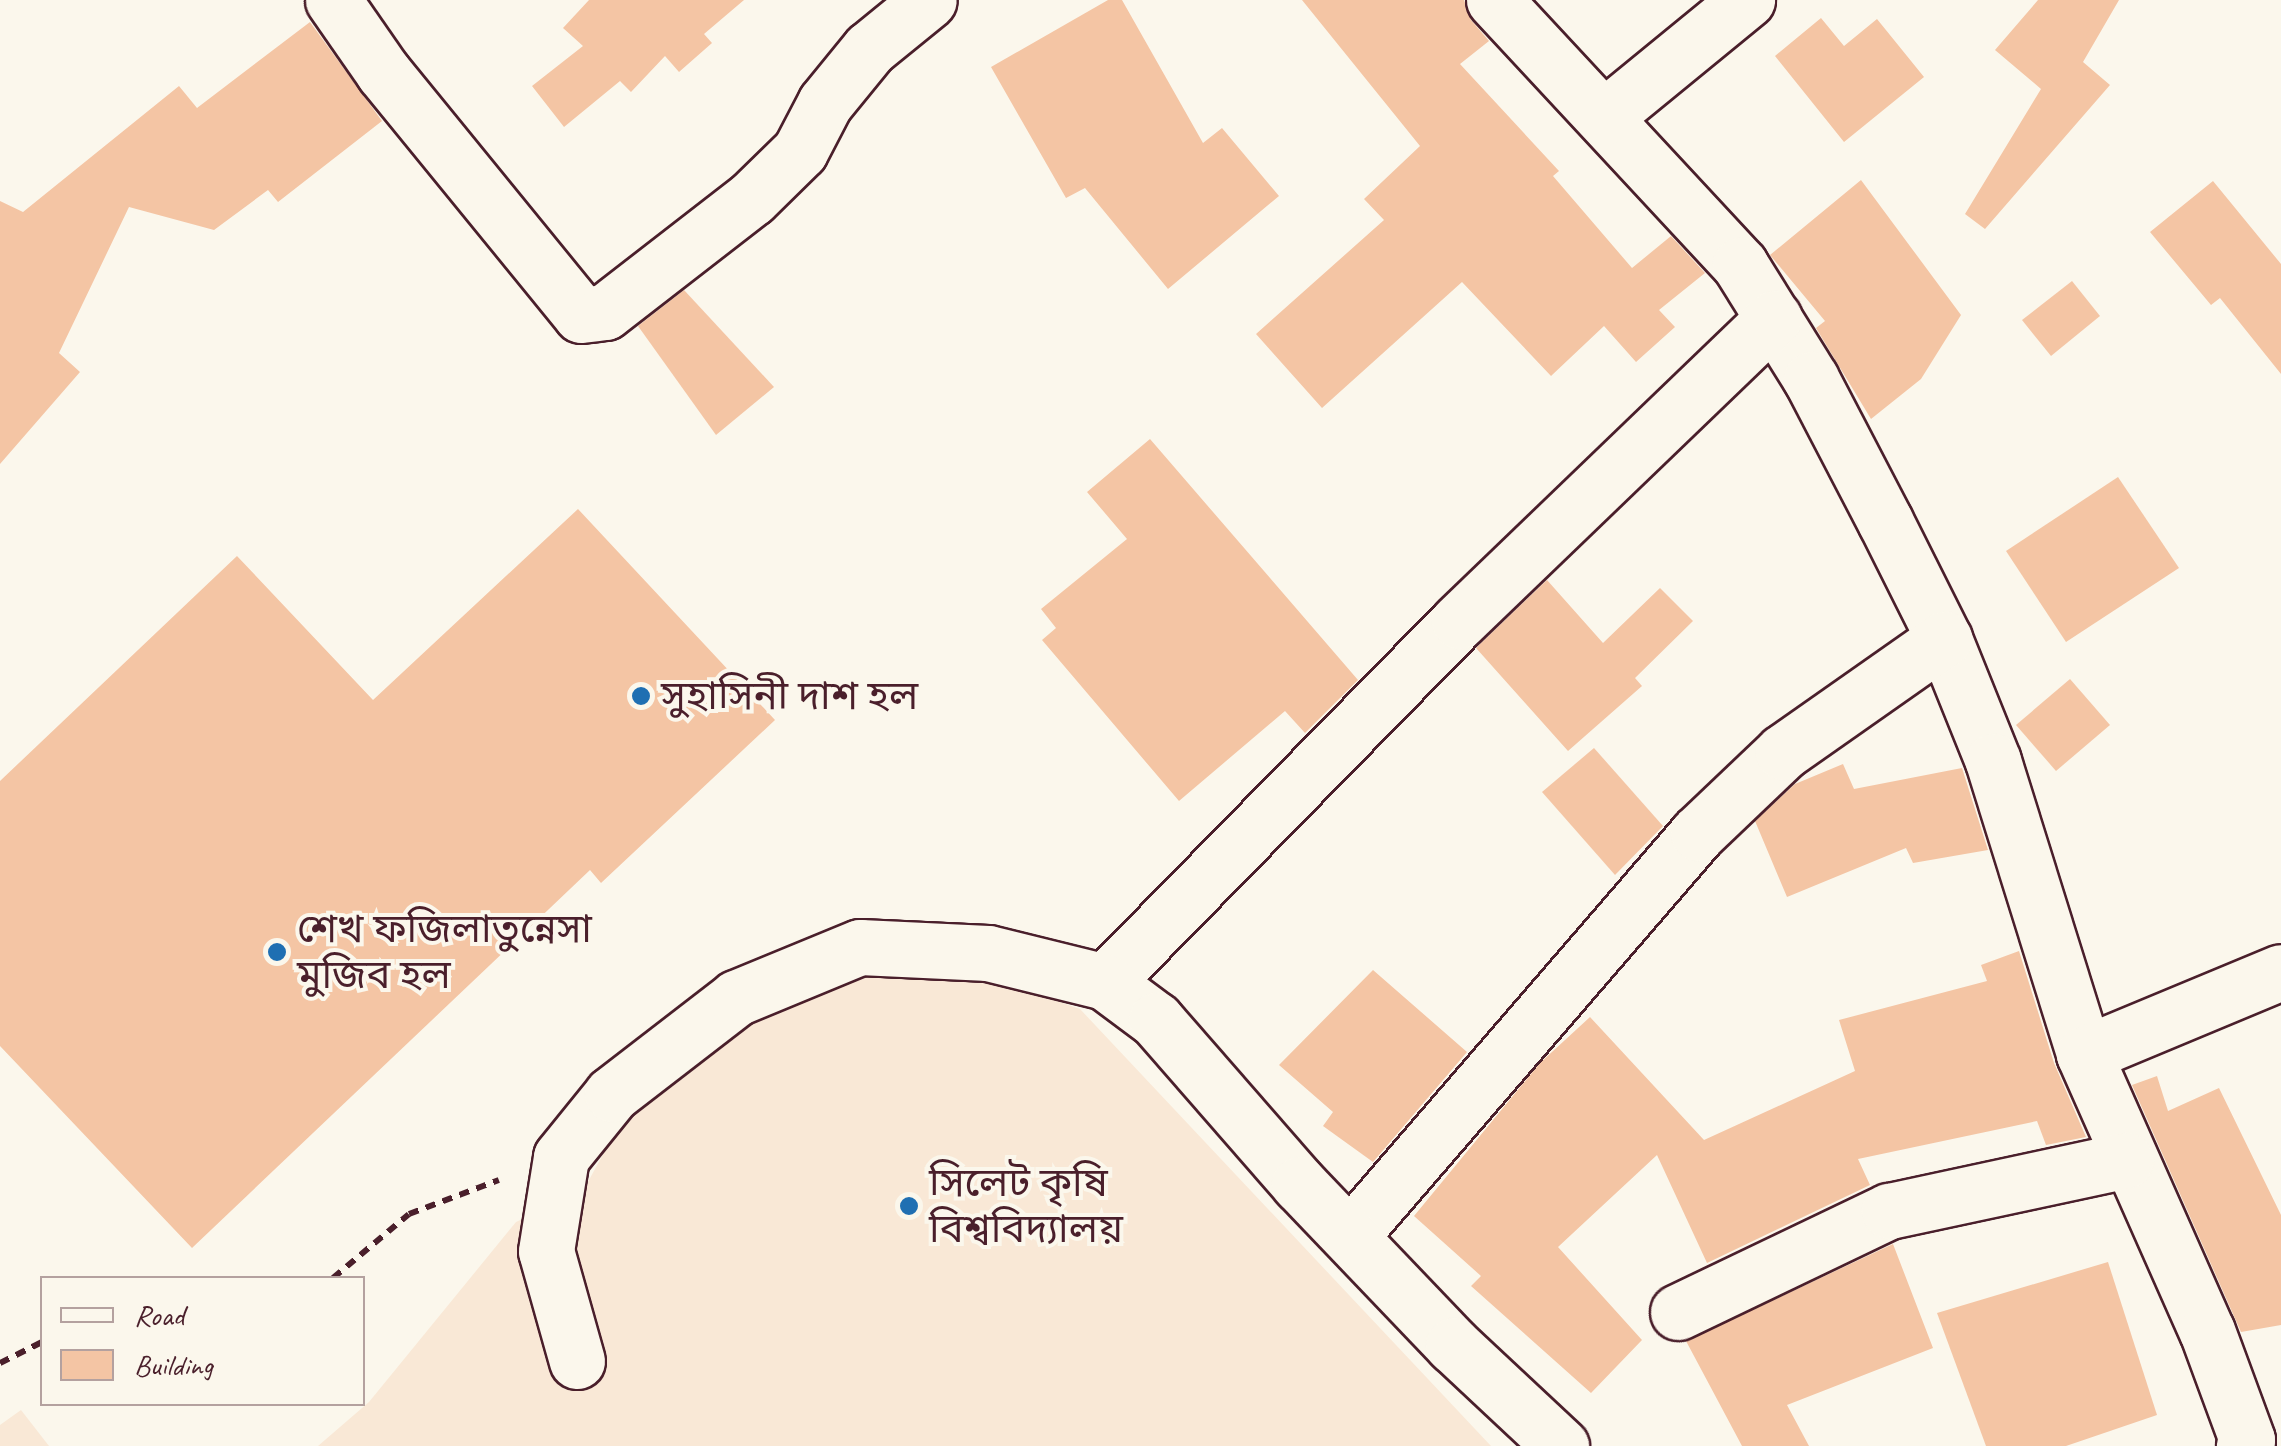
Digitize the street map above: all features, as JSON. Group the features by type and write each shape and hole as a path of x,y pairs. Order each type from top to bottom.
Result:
{"street":[{"path":"333,0 383,72 581,315 604,312 752,198 800,150 825,102 869,48 930,0"},
{"path":"1494,0 1740,265 1774,318 1944,638 1993,761 2084,1054 2126,1160 2256,1440"},
{"path":"1604,117 1747,0"},
{"path":"1105,982 1433,647 1774,318"},
{"path":"1350,1236 1698,833 1783,752 1944,638"},
{"path":"577,1361 546,1252 561,1157 612,1094 736,998 860,947 988,952 1105,982 1156,1020 1453,1345 1561,1446"},
{"path":"2084,1054 2281,972"},
{"path":"1678,1312 1889,1212 2126,1160"}],"path":[{"path":"335,1276 409,1214 561,1157"},
{"path":"0,1363 40,1343"}],"shaded area":[{"name":"সিলেট কৃষি বিশ্ববিদ্যালয়","path":"864,965 956,966 1080,1009 1491,1446 318,1446 369,1402 516,1222 583,1191 619,1125 690,1063 759,1018"},
{"path":"21,1410 49,1446 0,1446 0,1425"}],"building":[{"path":"589,0 744,0 704,34 712,43 679,72 665,56 631,92 620,81 564,127 532,86 583,46 563,28"},
{"path":"1108,0 1122,0 1203,143 1222,128 1279,196 1168,289 1085,188 1066,198 991,67"},
{"path":"1302,0 1464,0 1471,20 1489,41 1460,64 1559,171 1553,176 1632,268 1671,236 1705,273 1659,310 1675,327 1636,362 1604,326 1551,376 1462,282 1322,408 1256,334 1384,220 1364,199 1420,146"},
{"path":"2038,0 2119,0 2083,62 2110,85 1985,229 1965,214 2041,89 1995,50"},
{"path":"1821,18 1844,46 1877,19 1924,77 1844,142 1775,56"},
{"path":"310,22 382,121 278,202 268,190 214,230 129,207 59,353 80,372 0,464 0,201 23,212 179,86 197,108"},
{"path":"1861,180 1961,315 1921,379 1871,419 1816,328 1825,321 1770,255"},
{"path":"2213,181 2281,264 2281,374 2220,298 2211,305 2150,232"},
{"path":"2072,281 2100,316 2051,356 2022,320"},
{"path":"684,290 774,387 716,435 638,326"},
{"path":"1150,439 1358,680 1305,733 1285,711 1179,801 1042,640 1056,628 1041,609 1127,539 1087,492"},
{"path":"2118,477 2179,568 2066,642 2006,551"},
{"name":"শেখ ফজিলাতুন্নেসা মুজিব হল","path":"578,509 775,720 601,883 590,870 192,1248 0,1046 0,781 237,556 373,700"},
{"path":"1547,580 1603,643 1660,588 1693,621 1635,678 1642,686 1568,751 1476,648"},
{"path":"2070,679 2110,725 2056,771 2016,725"},
{"path":"1594,748 1663,826 1615,875 1542,792"},
{"path":"1843,764 1854,789 1962,768 1988,850 1913,863 1906,848 1787,897 1755,821 1795,784"},
{"path":"2019,951 2054,1063 2086,1137 2046,1145 2037,1121 1858,1159 1870,1185 1707,1263 1657,1155 1558,1247 1642,1340 1591,1393 1471,1286 1481,1276 1414,1216 1540,1063 1590,1017 1704,1140 1855,1071 1839,1020 1987,981 1981,965"},
{"path":"1373,970 1467,1052 1373,1162 1323,1126 1333,1112 1279,1065"},
{"path":"2157,1076 2168,1111 2219,1088 2281,1215 2281,1325 2241,1332 2132,1085"},
{"path":"1893,1244 1933,1348 1787,1405 1809,1446 1742,1446 1686,1341"},
{"path":"2108,1262 2157,1415 2066,1446 1986,1446 1937,1313"}],"place":[{"name":"সুহাসিনী দাশ হল","path":"641,696"},
{"name":"শেখ ফজিলাতুন্নেসা মুজিব হল","path":"277,952"},
{"name":"সিলেট কৃষি বিশ্ববিদ্যালয়","path":"909,1206"}]}
